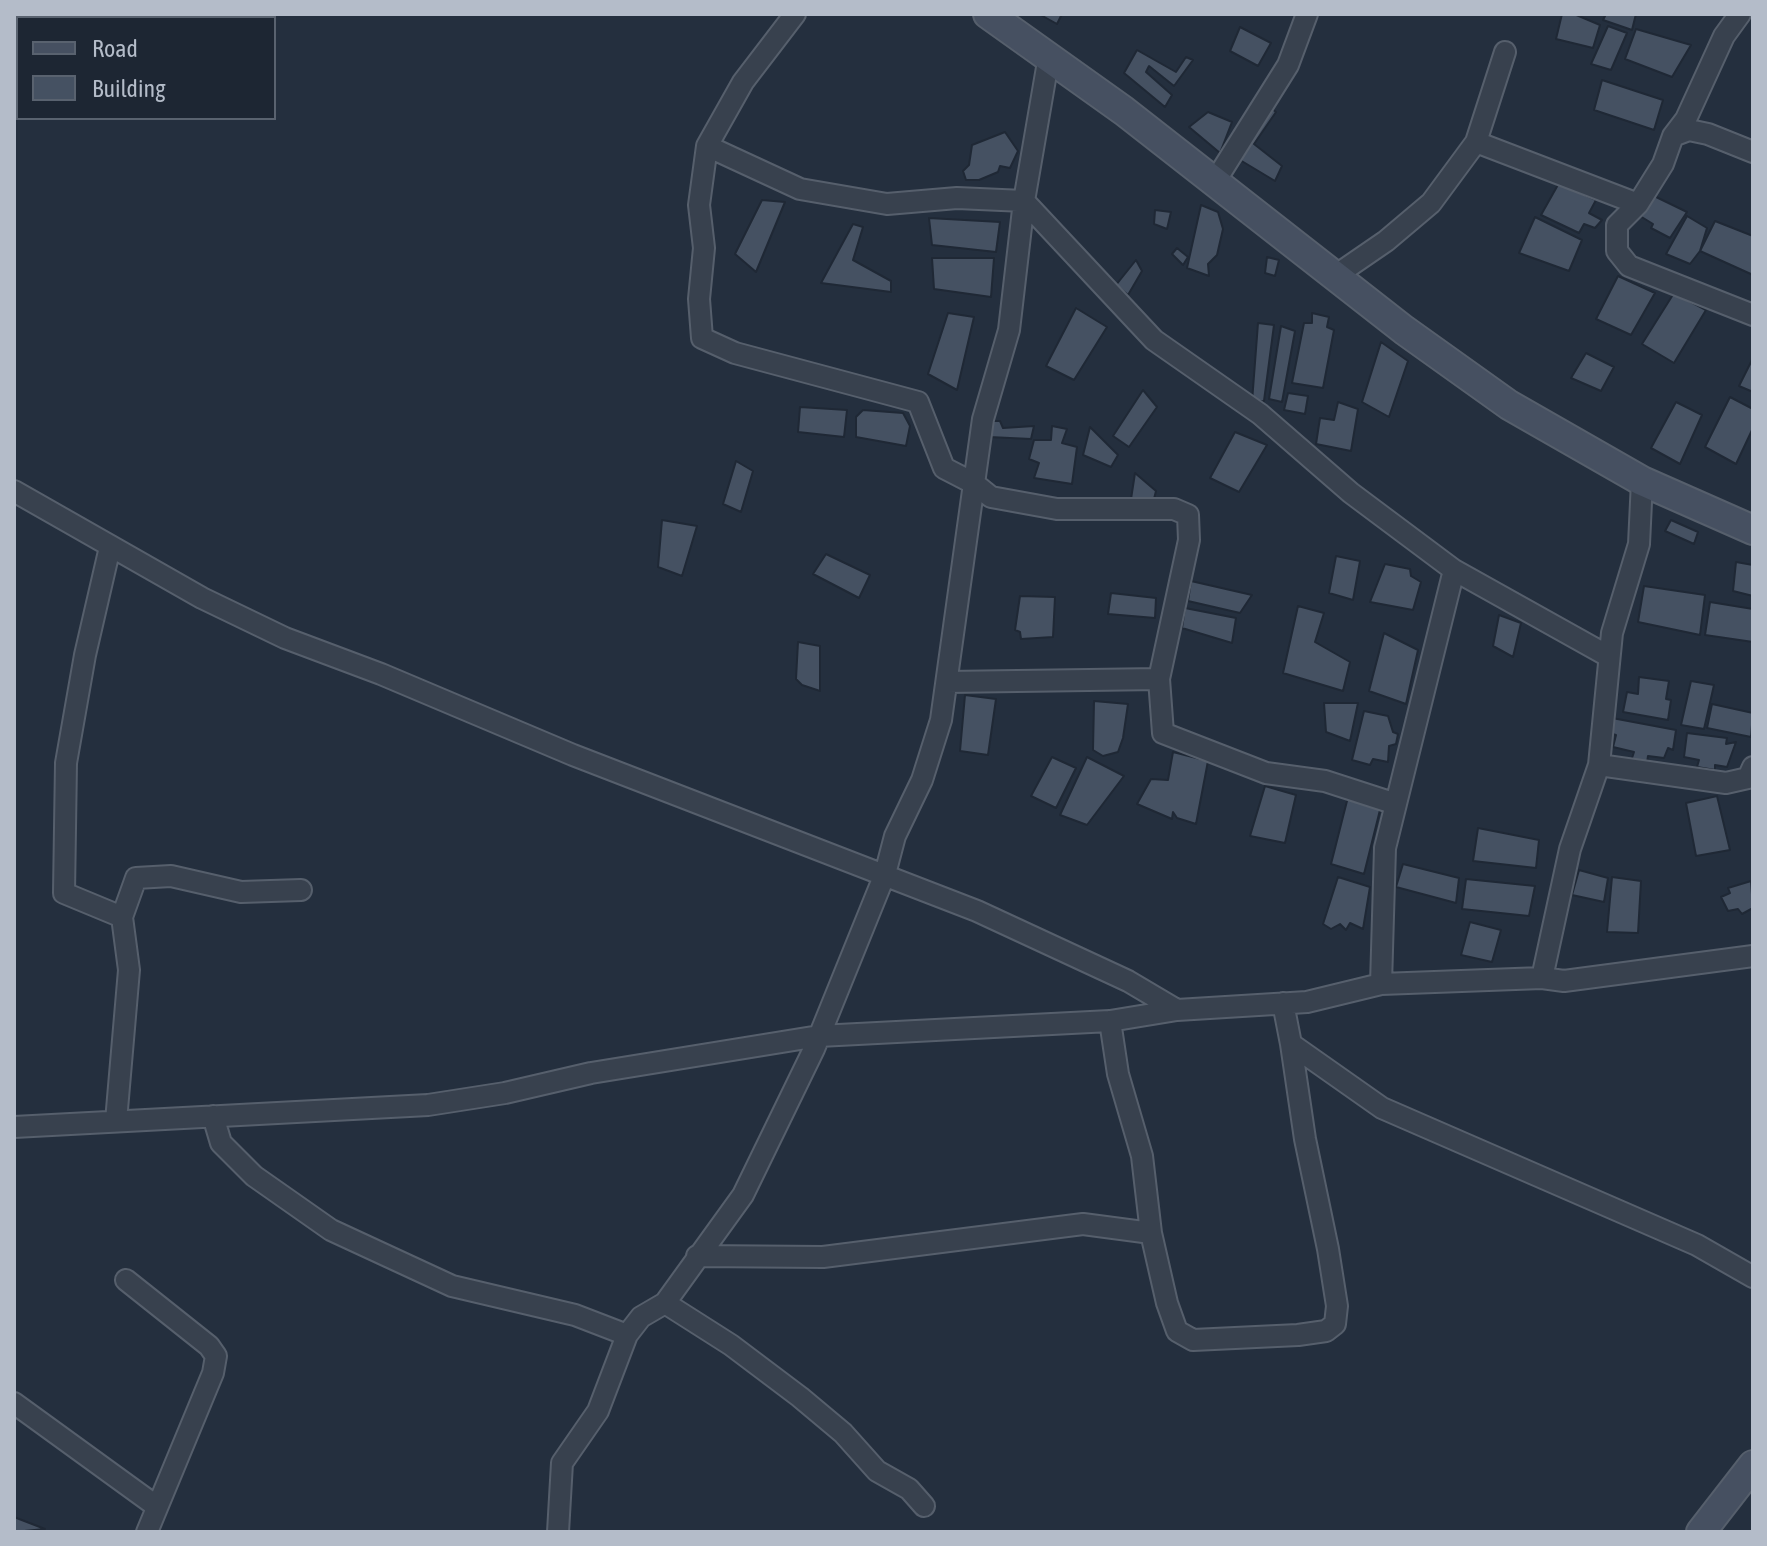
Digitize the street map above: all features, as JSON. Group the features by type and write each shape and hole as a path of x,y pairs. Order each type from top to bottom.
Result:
{"main road":[{"path":"988,14 1049,56 1335,276 1509,405 1642,481 1753,530"},
{"path":"1701,1532 1753,1465"}],"street":[{"path":"795,14 743,82 707,146 699,205 704,248 699,299 702,338 735,353 918,402 944,468 975,484 991,497 1057,509 1174,509 1188,515 1189,540 1159,679 1163,733 1266,773 1325,781 1396,804"},
{"path":"1214,183 1288,65 1307,14"},
{"path":"1740,14 1724,36 1686,119 1673,136 1663,164 1638,204 1617,225 1617,251 1629,266 1753,315"},
{"path":"1335,276 1386,241 1431,203 1476,142 1505,52"},
{"path":"558,1532 562,1463 571,1445 598,1411 627,1335 641,1317 665,1303 743,1195 819,1036 885,874 895,836 922,780 941,720 983,419 1009,330 1024,201 1049,56"},
{"path":"1673,136 1689,130 1753,152"},
{"path":"1476,142 1638,204"},
{"path":"707,146 800,189 887,204 957,198 1024,201 1154,340 1260,414 1351,493 1454,570 1608,656"},
{"path":"1542,978 1570,849 1599,765 1608,656 1639,544 1642,481"},
{"path":"14,491 202,598 285,638 381,674 573,755 977,911 1128,981 1177,1010"},
{"path":"110,547 85,655 66,763 64,893 122,917"},
{"path":"1381,984 1385,848 1454,570"},
{"path":"947,682 1159,679"},
{"path":"1599,765 1726,783 1748,778 1753,767"},
{"path":"116,1121 129,970 122,917 136,878 171,876 241,892 301,890"},
{"path":"14,1127 428,1105 505,1093 591,1073 819,1036 1110,1021 1177,1010 1307,1002 1381,984 1542,978 1564,981 1753,956"},
{"path":"1110,1021 1118,1074 1142,1156 1151,1233 1177,1331 1193,1340 1298,1335 1326,1331 1335,1324 1337,1306 1283,1003"},
{"path":"1291,1044 1382,1108 1697,1245 1753,1277"},
{"path":"213,1116 221,1143 243,1165 331,1230 452,1286 575,1315 627,1335"},
{"path":"697,1256 823,1257 1083,1224 1151,1233"},
{"path":"126,1280 209,1346 216,1356 213,1373 147,1532"},
{"path":"665,1303 731,1345 800,1397 843,1433 877,1471 909,1489 924,1506"},
{"path":"14,1403 156,1506"}],"building":[{"path":"1039,14 1062,14 1057,24"},
{"path":"1562,14 1574,14 1600,25 1593,48 1556,39"},
{"path":"1606,14 1636,14 1632,30 1603,20"},
{"path":"1608,26 1627,33 1611,70 1591,64"},
{"path":"1240,27 1271,43 1258,66 1230,51"},
{"path":"1636,29 1691,45 1672,77 1625,59"},
{"path":"1137,50 1176,72 1186,57 1193,60 1174,86 1149,66 1146,72 1172,95 1165,107 1124,73"},
{"path":"1602,80 1663,100 1654,130 1594,110"},
{"path":"1264,102 1276,112 1254,144 1282,166 1275,181 1225,151"},
{"path":"1208,112 1232,122 1220,153 1189,127"},
{"path":"1005,132 1018,151 1010,168 1000,166 998,172 979,180 966,180 963,171 969,165 972,145"},
{"path":"1559,183 1596,200 1589,213 1602,220 1595,228 1584,224 1579,233 1541,215"},
{"path":"1652,195 1687,212 1670,238 1651,228 1653,224 1640,216"},
{"path":"762,200 785,202 756,272 735,254"},
{"path":"1201,205 1218,212 1223,229 1217,255 1208,264 1209,276 1187,268"},
{"path":"1155,210 1171,212 1167,229 1154,224"},
{"path":"1687,216 1707,228 1700,251 1690,264 1666,254"},
{"path":"1535,217 1582,240 1569,271 1519,253"},
{"path":"929,218 1000,222 996,252 932,245"},
{"path":"1715,221 1753,236 1753,275 1700,251"},
{"path":"853,224 863,227 853,260 891,281 891,292 821,283"},
{"path":"1177,248 1188,257 1183,265 1172,254"},
{"path":"1267,257 1279,260 1275,276 1265,273"},
{"path":"932,258 994,258 991,297 934,289"},
{"path":"1136,260 1142,271 1128,295 1116,285"},
{"path":"1618,276 1655,293 1631,335 1596,319"},
{"path":"1674,293 1706,310 1674,363 1642,344"},
{"path":"1076,308 1107,327 1074,380 1046,366"},
{"path":"948,313 974,317 957,390 928,374"},
{"path":"1312,313 1329,317 1327,327 1334,330 1323,388 1292,383 1304,323 1312,323"},
{"path":"1258,323 1274,325 1264,401 1252,402"},
{"path":"1281,326 1295,331 1282,402 1269,399"},
{"path":"1381,342 1408,361 1389,417 1362,402"},
{"path":"1586,353 1614,367 1601,391 1571,378"},
{"path":"1753,358 1753,392 1739,386"},
{"path":"1143,390 1157,407 1129,447 1113,436"},
{"path":"1288,393 1308,396 1305,414 1284,410"},
{"path":"1730,397 1753,409 1753,428 1736,464 1705,447"},
{"path":"1338,402 1358,409 1351,451 1316,444 1320,418 1334,420"},
{"path":"1676,402 1702,415 1680,464 1651,448"},
{"path":"800,407 847,410 844,437 798,432"},
{"path":"863,410 903,413 910,426 906,446 856,437 856,417"},
{"path":"990,421 1000,421 1003,428 1034,426 1031,439 989,437"},
{"path":"1052,426 1067,429 1062,443 1077,447 1072,484 1034,478 1039,463 1029,459 1034,440 1051,440"},
{"path":"1090,427 1118,455 1111,467 1083,455"},
{"path":"1235,432 1267,445 1239,492 1210,478"},
{"path":"736,461 753,471 741,512 723,504"},
{"path":"1135,473 1156,491 1154,499 1131,499"},
{"path":"662,520 697,526 682,576 658,567"},
{"path":"1671,520 1698,532 1694,544 1665,531"},
{"path":"826,554 870,575 859,598 813,574"},
{"path":"1336,556 1360,561 1353,600 1329,593"},
{"path":"1736,562 1753,565 1753,596 1733,591"},
{"path":"1385,564 1410,569 1411,576 1421,582 1413,610 1370,602"},
{"path":"1191,581 1252,595 1240,613 1188,601"},
{"path":"1644,586 1705,595 1700,635 1638,622"},
{"path":"1111,593 1156,598 1155,618 1108,614"},
{"path":"1020,596 1055,597 1053,637 1021,639 1020,632 1015,630"},
{"path":"1710,602 1753,609 1753,642 1705,635"},
{"path":"1298,606 1324,613 1315,642 1350,662 1343,691 1283,673"},
{"path":"1185,608 1236,618 1232,643 1182,628"},
{"path":"1499,615 1521,623 1513,657 1493,646"},
{"path":"1384,633 1418,650 1406,704 1369,691"},
{"path":"798,642 820,646 820,691 802,685 796,679"},
{"path":"1639,677 1669,681 1666,699 1671,700 1668,720 1623,712 1627,692 1638,694"},
{"path":"1691,681 1714,685 1704,729 1681,725"},
{"path":"965,695 996,699 988,755 960,751"},
{"path":"1094,701 1128,704 1118,752 1103,756 1093,750"},
{"path":"1324,703 1358,703 1350,741 1326,732"},
{"path":"1712,704 1753,713 1751,737 1707,728"},
{"path":"1364,711 1388,716 1393,732 1398,734 1396,744 1389,746 1388,762 1373,759 1370,765 1352,760"},
{"path":"1612,718 1676,730 1673,750 1668,748 1664,758 1648,756 1647,763 1631,761 1634,752 1613,747 1616,735 1609,733"},
{"path":"1687,733 1727,738 1726,744 1736,742 1727,767 1715,765 1715,770 1697,767 1699,760 1684,757"},
{"path":"1173,752 1208,761 1196,824 1177,818 1173,812 1172,819 1137,804 1151,779 1168,780"},
{"path":"1052,757 1076,768 1056,808 1031,796"},
{"path":"1087,757 1124,776 1087,825 1060,815"},
{"path":"1265,786 1296,795 1285,843 1250,836"},
{"path":"1717,796 1730,850 1696,856 1686,803"},
{"path":"1348,797 1381,806 1364,874 1331,864"},
{"path":"1478,828 1539,840 1536,868 1473,861"},
{"path":"1403,864 1459,878 1456,903 1396,887"},
{"path":"1579,870 1608,878 1604,902 1572,895"},
{"path":"1338,877 1370,887 1363,929 1350,923 1346,930 1340,924 1331,929 1323,924"},
{"path":"1612,877 1641,881 1638,933 1607,932"},
{"path":"1466,879 1535,886 1529,916 1462,909"},
{"path":"1751,881 1753,908 1742,914 1738,909 1728,911 1721,897 1730,893 1728,888"},
{"path":"1470,922 1501,930 1492,962 1461,955"},
{"path":"14,1517 45,1529 14,1532"}]}
